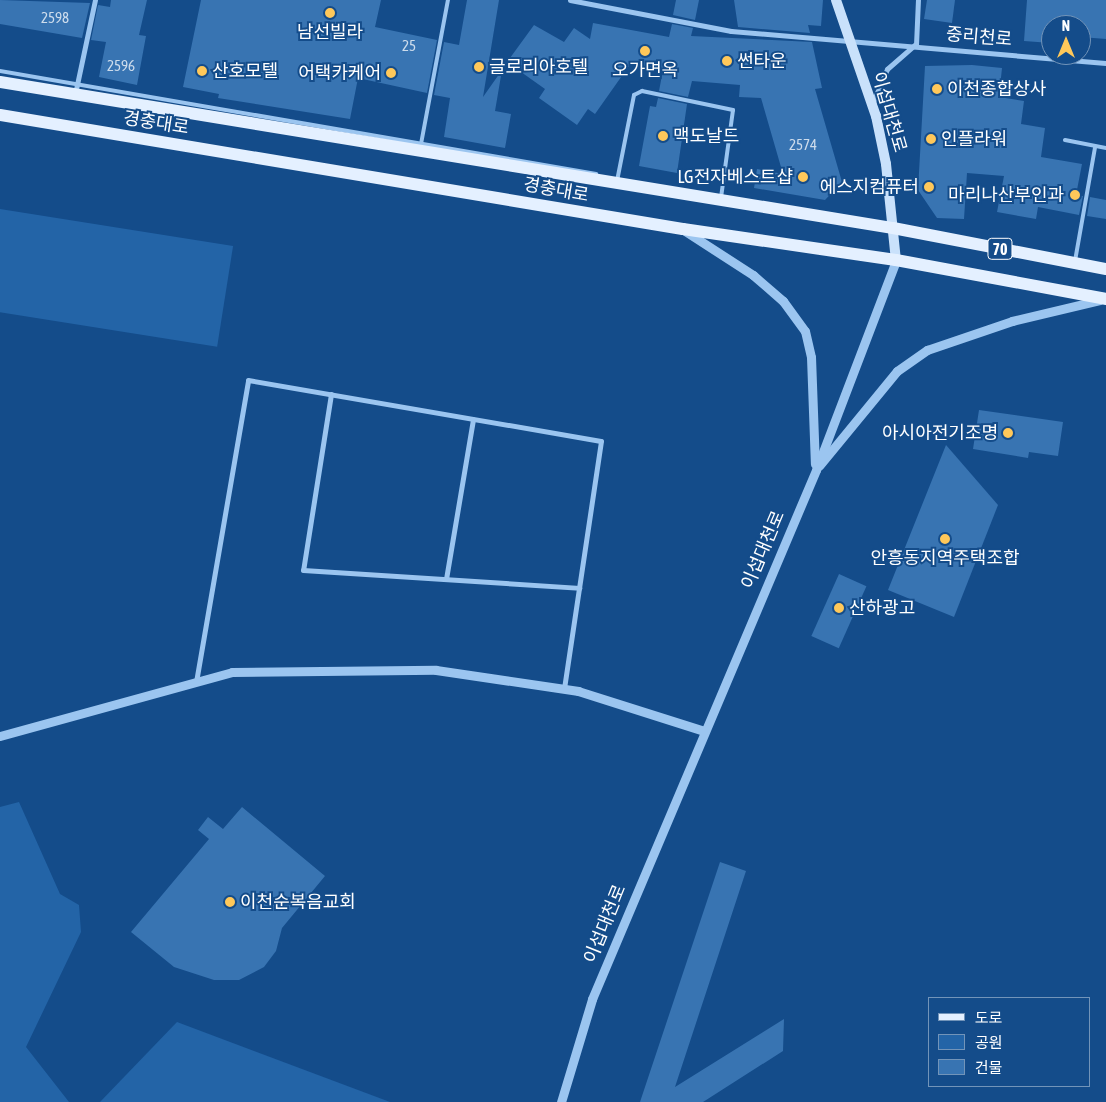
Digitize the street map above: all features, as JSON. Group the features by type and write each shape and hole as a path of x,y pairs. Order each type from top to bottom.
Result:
{"main road":[{"name":"이섭대천로","path":"836,0 872,105 886,164 896,260"},
{"name":"경충대로","path":"0,82 76,90 316,129 421,147 613,185 893,228 1106,269"},
{"name":"경충대로","path":"0,115 683,229 896,260 1106,299"}],"street":[{"path":"76,90 95,0"},
{"name":"중리천로","path":"570,0 722,30 916,45 1106,63"},
{"path":"872,105 887,69 916,45 918,0"},
{"path":"683,229 753,275 783,301 805,331 811,357 816,470"},
{"name":"이섭대천로","path":"560,1102 592,999 816,470 896,260"},
{"path":"816,470 897,372 926,350 1003,324 1106,299"},
{"path":"196,682 248,380 601,441 564,689"},
{"path":"331,394 303,570 580,588"},
{"path":"446,579 473,419"},
{"path":"0,736 232,672 436,670 564,689 704,731"}],"lane":[{"path":"421,147 448,0"},
{"name":"경충대로","path":"0,71 76,90"},
{"path":"613,185 634,95 642,91 733,110 720,202"},
{"path":"1065,140 1106,148"},
{"path":"1074,263 1095,146"}],"green space":[{"path":"0,209 233,246 217,347 0,312"},
{"path":"19,802 60,894 79,905 81,932 26,1047 69,1102 0,1102 0,807"},
{"path":"177,1022 390,1102 100,1102"}],"building":[{"path":"0,0 90,3 82,38 0,24"},
{"path":"111,0 147,0 139,35 146,36 137,85 99,77 106,42 91,40 98,5 110,7"},
{"path":"201,0 381,0 375,27 437,40 427,93 358,78 350,119 218,98 219,94 183,87"},
{"name":"글로리아호텔","path":"467,0 499,0 483,97 502,70 495,111 511,114 505,148 444,137 450,98 434,95 444,42 459,45"},
{"path":"676,0 699,0 695,20 673,15"},
{"path":"734,0 823,0 821,26 808,25 810,33 738,27"},
{"path":"927,0 955,0 952,23 924,19"},
{"path":"1027,0 1106,0 1106,39 1091,38 1091,15 1041,15 1041,42 1024,41"},
{"path":"593,23 669,37 672,24 693,28 691,36 812,42 822,88 815,89 842,182 825,200 754,188 757,169 783,174 761,98 739,97 740,85 692,81 688,97 659,91 663,70 631,63 595,114 588,109 577,125 539,98 545,89 507,62 534,25 564,42 574,28 590,39"},
{"path":"972,65 1002,68 999,97 1024,101 1021,124 1045,128 1041,157 1082,164 1076,195 1083,196 1079,215 1038,207 1036,219 997,212 1004,176 967,173 964,219 937,218 918,190 925,66"},
{"path":"658,98 687,104 677,173 639,166 650,106 656,107"},
{"path":"1090,197 1106,200 1106,219 1087,216"},
{"path":"979,410 1063,422 1058,456 1029,452 1028,458 973,449"},
{"path":"946,445 998,505 954,617 888,590"},
{"path":"839,574 866,586 839,648 811,636"},
{"name":"이천순복음교회","path":"242,807 325,876 282,928 276,951 264,967 239,980 214,980 174,967 131,932 209,839 198,830 208,817 223,829"},
{"path":"720,862 746,871 675,1087 784,1019 783,1051 703,1102 640,1102"}],"place":[{"name":"남선빌라","path":"330,13"},
{"name":"오가면옥","path":"645,51"},
{"name":"썬타운","path":"727,61"},
{"name":"글로리아호텔","path":"479,67"},
{"name":"산호모텔","path":"202,71"},
{"name":"어택카케어","path":"391,73"},
{"name":"이천종합상사","path":"937,89"},
{"name":"맥도날드","path":"663,136"},
{"name":"인플라워","path":"931,139"},
{"name":"LG전자베스트샵","path":"803,177"},
{"name":"에스지컴퓨터","path":"929,187"},
{"name":"마리나산부인과","path":"1075,195"},
{"name":"아시아전기조명","path":"1008,433"},
{"name":"안흥동지역주택조합","path":"945,539"},
{"name":"산하광고","path":"839,608"},
{"name":"이천순복음교회","path":"230,902"}]}
